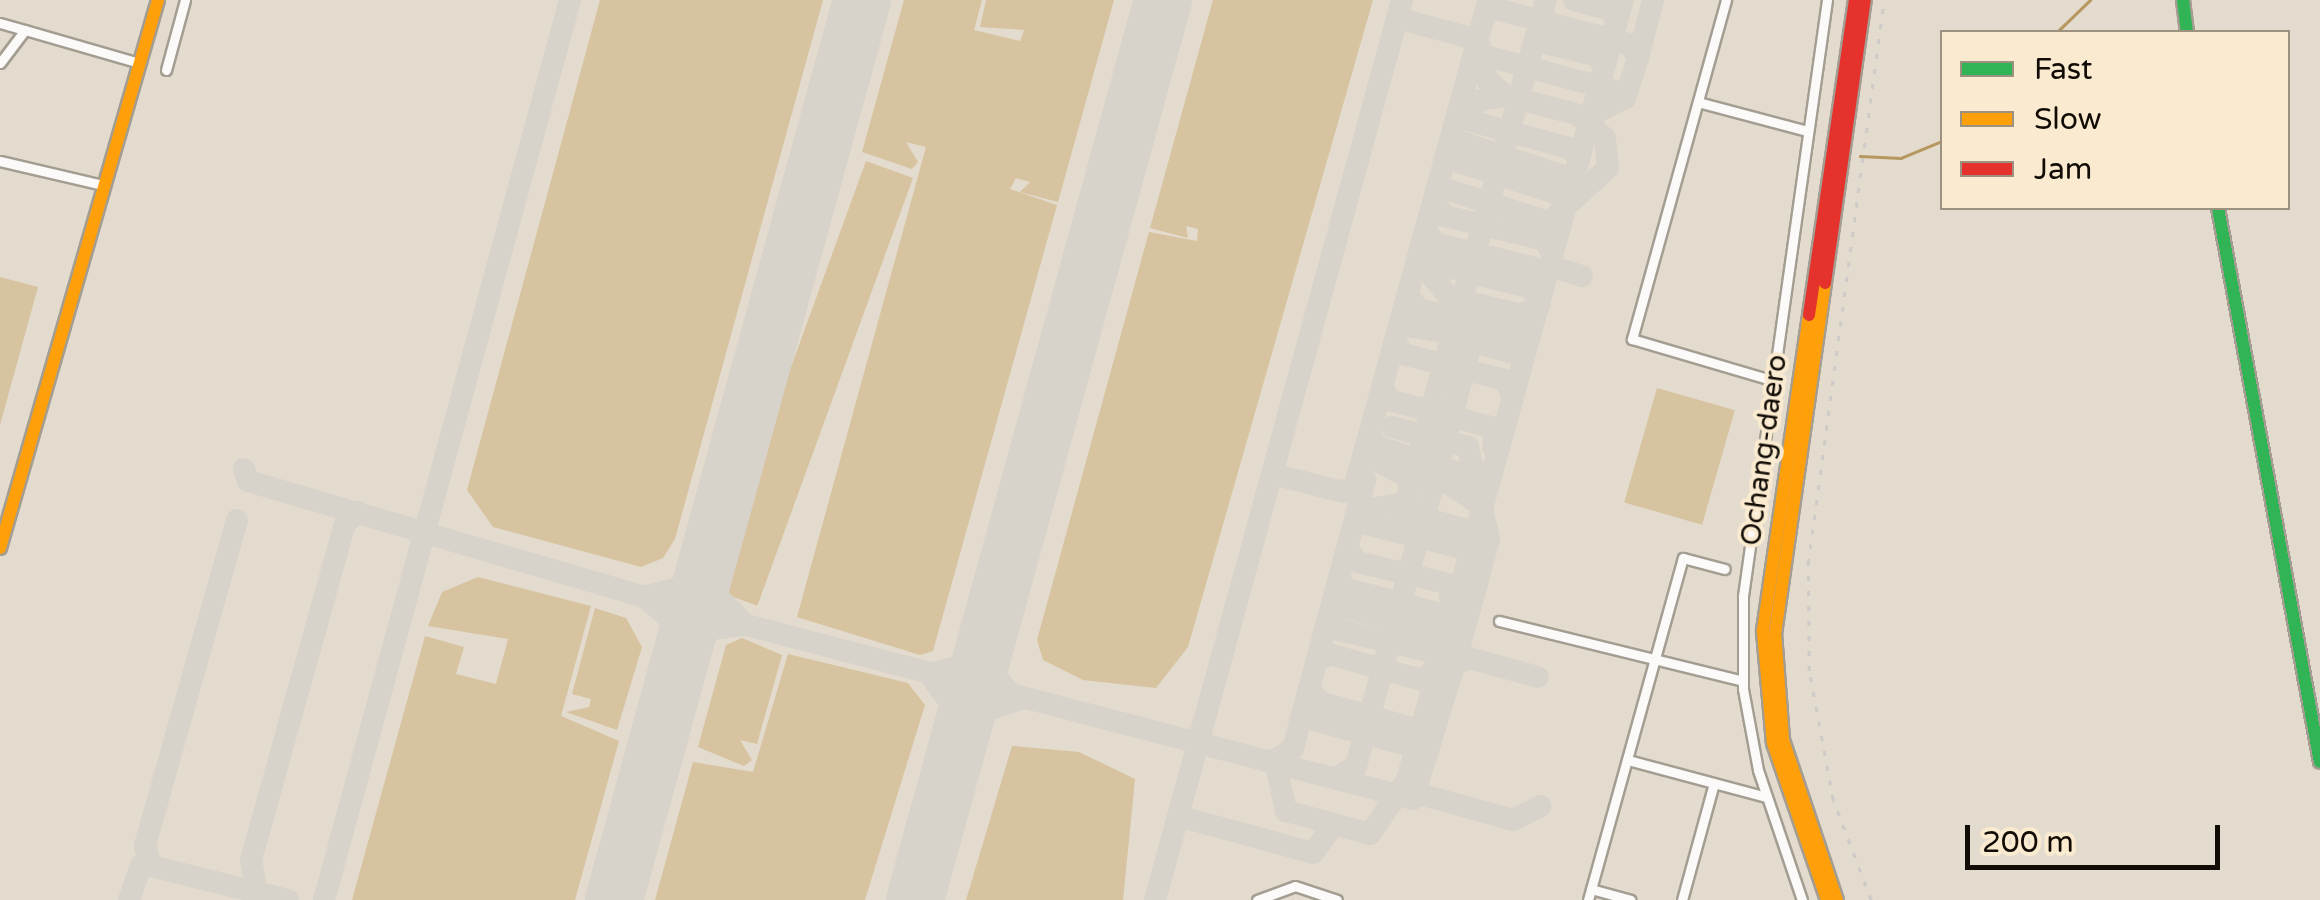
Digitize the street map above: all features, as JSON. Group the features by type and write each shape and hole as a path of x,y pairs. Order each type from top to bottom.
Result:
{"main road":[{"path":"0,548 158,0"},
{"name":"Ochang-daero","path":"1837,900 1784,740 1774,649 1842,136 1855,0"},
{"name":"Ochang-daero","path":"1842,136 1865,0"},
{"path":"2183,0 2187,30"},
{"name":"Ochang-daero","path":"1827,900 1773,743 1764,632 1837,175"},
{"path":"2218,210 2320,762"}],"street":[{"path":"166,70 185,0"},
{"path":"1726,0 1632,339 1771,380"},
{"path":"1802,900 1766,798 1743,681 1744,582 1827,0"},
{"path":"0,23 140,63"},
{"path":"0,63 26,30"},
{"path":"1698,102 1807,131"},
{"path":"0,161 102,185"},
{"path":"1588,900 1683,558 1725,568"},
{"path":"1499,621 1652,663 1743,681"},
{"path":"1628,760 1766,798"},
{"path":"1682,900 1714,783"},
{"path":"1257,900 1295,886 1337,900"},
{"path":"1591,889 1631,900"}],"shaded area":[{"path":"600,0 823,0 675,539 663,558 641,567 493,527 467,490"},
{"path":"904,0 982,0 974,30 1020,41 1024,30 980,27 986,0 1114,0 1058,202 1020,192 1030,182 1016,178 1010,189 1057,205 933,651 920,655 797,617 926,147 906,142 918,162 912,169 862,152"},
{"path":"1213,0 1373,0 1188,647 1156,688 1083,680 1043,660 1037,640 1149,232 1197,241 1198,229 1186,226 1188,238 1150,228"},
{"path":"866,161 913,178 757,606 710,589"},
{"path":"0,277 38,287 0,425"},
{"path":"1657,388 1735,410 1702,525 1624,502"},
{"path":"478,577 591,606 561,716 619,741 575,900 352,900 425,636 464,647 456,674 496,684 508,639 428,626 442,592"},
{"path":"595,608 626,618 642,647 617,730 566,712 589,707 591,699 572,694"},
{"path":"742,638 782,655 757,744 740,740 752,760 744,766 698,747 726,645"},
{"path":"788,654 908,683 925,705 865,900 655,900 693,762 753,772"},
{"path":"1012,746 1079,752 1135,779 1123,900 966,900"}],"waterway":[{"path":"2059,30 2090,0"},
{"path":"1860,156 1901,158 1940,142"}],"taxiway":[{"path":"324,900 570,0"},
{"path":"1155,900 1402,0"},
{"path":"1271,763 1293,748 1363,489 1357,478 1489,0"},
{"path":"1481,49 1487,80 1506,96 1588,117 1625,98 1638,58 1629,44 1499,10 1492,0"},
{"path":"1395,510 1464,529 1472,541 1458,547 1365,524 1357,511 1405,503 1546,0"},
{"path":"1574,0 1612,10 1616,24"},
{"path":"1285,764 1276,765 1286,811 1370,834 1407,780 1623,0"},
{"path":"1638,58 1653,0"},
{"path":"1397,18 1467,37"},
{"path":"1545,43 1598,56 1604,68"},
{"path":"1490,57 1612,90"},
{"path":"1460,121 1480,100 1506,96"},
{"path":"1439,187 1549,222 1608,168 1605,138 1580,116"},
{"path":"1467,120 1572,149 1578,159"},
{"path":"1452,139 1585,183"},
{"path":"1446,158 1558,194 1565,205"},
{"path":"1434,204 1445,216 1545,240 1551,252"},
{"path":"1427,230 1434,243 1532,267"},
{"path":"1428,249 1428,271 1449,297 1521,315 1540,304"},
{"path":"1422,250 1431,263 1531,288 1537,299"},
{"path":"1559,269 1582,276"},
{"path":"1409,296 1418,309 1518,333 1525,343 1510,352 1461,339 1455,329"},
{"path":"1403,316 1412,327 1462,335"},
{"path":"1396,342 1403,354 1505,380 1511,394"},
{"path":"1344,773 1356,766 1468,357"},
{"path":"1383,387 1389,400 1495,428 1493,447"},
{"path":"711,551 713,592 746,625 1413,799 1454,666 1467,658 1464,657 1459,649 1453,638 1450,637 1405,624 1393,631 1387,619 1343,607 1329,615 1339,630 1452,657 1459,651 1459,649 1489,539 1468,447 1392,427"},
{"path":"1369,434 1376,446 1485,481"},
{"path":"1372,458 1411,479 1435,475 1481,505"},
{"path":"244,469 248,481 644,597 671,620 681,657"},
{"path":"1272,474 1343,492 1366,479"},
{"path":"256,890 251,860 345,524 358,512"},
{"path":"237,520 145,846 151,866 288,900"},
{"path":"1347,547 1357,562 1470,589"},
{"path":"644,597 686,586 709,557"},
{"path":"1339,578 1345,588 1440,614 1454,608 1450,597"},
{"path":"681,657 712,629 746,625"},
{"path":"987,639 990,669 1013,696"},
{"path":"931,674 961,666 987,639"},
{"path":"1317,661 1329,654 1425,681 1435,666"},
{"path":"1455,654 1538,677"},
{"path":"930,675 952,705 957,745"},
{"path":"1309,689 1320,702 1412,728 1419,739 1412,744"},
{"path":"957,747 984,711 1017,700"},
{"path":"1313,720 1404,744"},
{"path":"1408,791 1513,820 1541,806"},
{"path":"1178,816 1313,853 1333,825"},
{"path":"129,900 141,865 151,866"}],"runway":[{"path":"614,900 862,0"},
{"path":"915,900 1163,0"}],"railway":[{"path":"1871,900 1833,800 1809,671 1808,564 1884,0"}],"traffic: fast":[{"path":"2183,0 2187,30"},
{"path":"2218,210 2320,762"}],"traffic: slow":[{"path":"0,548 158,0"},
{"path":"1825,283 1775,633 1783,740 1837,900"},
{"path":"1809,315 1763,632 1773,743 1827,900"}],"traffic: jam":[{"path":"1809,315 1855,0"},
{"path":"1825,283 1865,0"}]}
